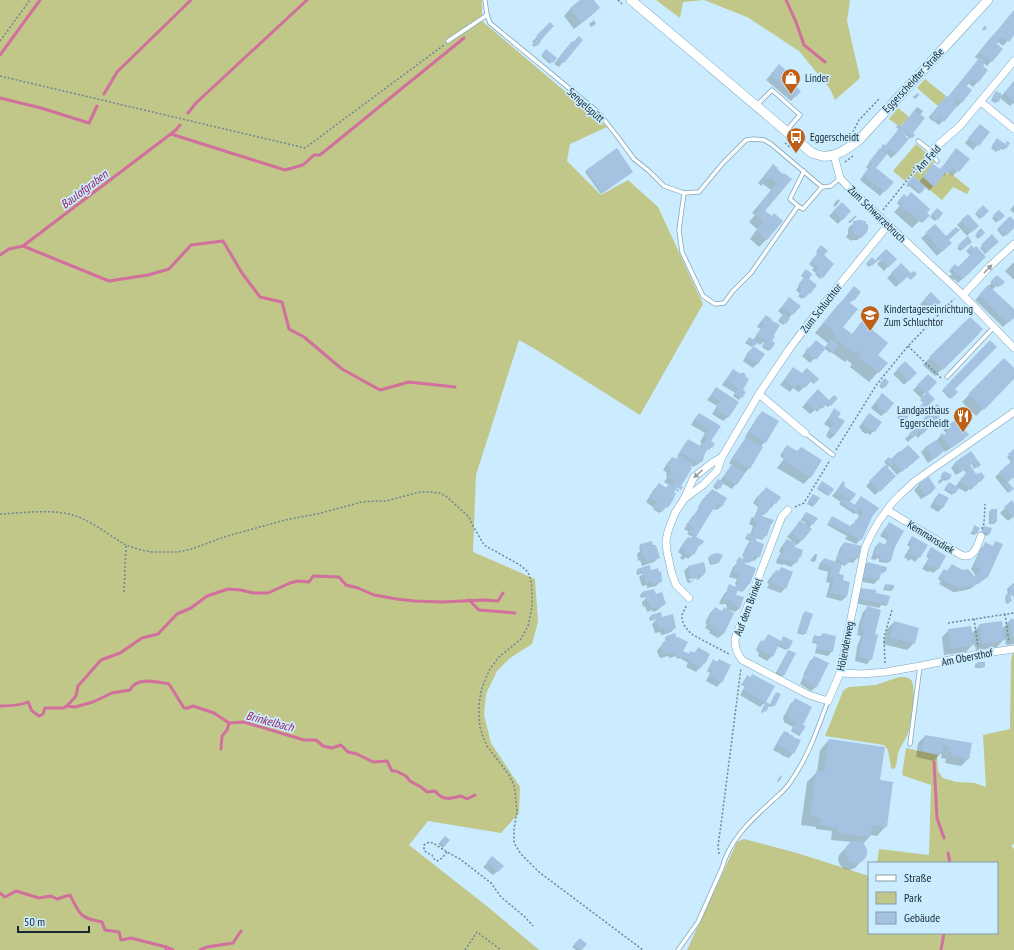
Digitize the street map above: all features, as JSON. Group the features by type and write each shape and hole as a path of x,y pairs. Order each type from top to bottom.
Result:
{"street":[{"path":"631,0 812,153 822,156 834,155"},
{"name":"Eggerscheidter Straße","path":"834,155 848,149 858,140 988,0"},
{"name":"Am Feld","path":"932,151 960,126 1014,61"},
{"path":"981,102 1014,129"},
{"name":"Zum Schwarzebruch","path":"834,155 840,178 850,189 962,294 1014,348"},
{"name":"Zum Schluchtor","path":"684,499 703,485 717,471 722,458 759,394 790,348 888,225"},
{"path":"962,294 1014,244"},
{"path":"759,394 805,433"},
{"name":"Hölenderweg","path":"828,701 840,673 865,548 879,521 892,503 915,481 1014,412"},
{"name":"Zum Schluchtor","path":"689,598 676,585 667,552 666,541 668,531 675,513 684,499 694,477 712,463 722,458"},
{"name":"Auf dem Brinkel","path":"742,660 735,648 735,639 782,516 788,510"},
{"name":"Kemmansdiek","path":"887,510 964,556 968,556 974,552 981,536"},
{"name":"Am Obersthof","path":"840,673 862,674 886,672 1012,649"},
{"path":"742,660 809,695 828,701"}],"lane":[{"path":"448,41 487,15 485,0"},
{"name":"Sengelspütt","path":"487,15 490,23 599,113 634,159 664,186 684,193"},
{"path":"756,106 772,90 800,115 787,131"},
{"path":"798,206 751,273 724,303 715,304 702,296 682,252 679,230 684,193 699,192 723,163 746,140 754,139 764,140 771,144 822,187"},
{"path":"918,141 932,151 937,161"},
{"path":"804,171 790,199 803,209 822,187 831,186 840,178"},
{"path":"948,377 994,327"},
{"path":"805,433 833,455"},
{"path":"910,744 920,666"},
{"name":"Hölenderweg","path":"678,950 698,922 724,861 738,836 791,782 813,742 828,701"}],"path":[{"path":"0,41 30,0"},
{"path":"0,76 305,148 448,41"},
{"path":"852,134 859,120 880,98"},
{"name":"Am Feld","path":"879,216 932,151"},
{"path":"913,167 916,170"},
{"path":"788,510 804,503 876,384 908,346 962,294"},
{"path":"908,346 946,382"},
{"path":"0,514 60,512 83,519 126,545 152,552 178,552 285,520 317,514 362,502 386,500 420,492 440,493 448,497 469,517 484,546 520,565 528,572 531,580 532,607 528,626 521,639 499,657 490,669 483,686 479,705 480,727 483,738 487,746 509,775 514,785 517,812 514,829 514,842 521,854 539,872 643,950"},
{"path":"981,536 984,523 985,504"},
{"path":"124,592 126,545"},
{"path":"689,598 682,616 685,627 693,635 728,654"},
{"path":"886,672 884,637 892,610"},
{"path":"948,623 1014,613"},
{"path":"1005,614 1012,649"},
{"path":"974,619 979,654"},
{"path":"724,861 719,855 718,846 742,660"},
{"path":"446,852 442,858 437,861 432,855 424,850 424,845 429,842 434,843 446,852 460,859 491,883 501,897 525,917 533,926"},
{"path":"465,950 477,932 501,950"}],"green space":[{"path":"0,0 482,0 482,21 607,127 570,144 567,161 601,195 628,180 658,207 703,304 640,415 519,340 476,475 473,552 535,579 538,622 532,644 510,658 497,671 486,694 484,715 491,743 520,787 519,813 501,833 428,821 409,845 488,907 539,950 0,950"},
{"path":"656,0 704,0 683,2 680,18"},
{"path":"704,0 850,0 847,21 860,78 835,100 830,89 799,51 747,17"},
{"path":"925,79 946,96 938,106 917,88"},
{"path":"898,108 909,117 900,127 889,119"},
{"path":"916,144 928,154 916,168 913,166 912,169 914,170 905,181 893,171"},
{"path":"930,155 936,160 923,177 934,187 945,173 947,174 949,172 970,189 967,194 953,187 942,200 913,176"},
{"path":"1014,652 1014,844 1011,845 1014,849 1014,950 687,950 737,842 744,839 797,853 868,876 868,934 998,934 998,862 877,862 879,849 929,855 931,785 902,775 906,748 937,755 938,771 943,778 956,782 975,783 986,787 983,735 1010,729 1011,660"},
{"path":"906,677 911,680 913,684 913,697 912,714 907,736 899,750 895,768 891,768 888,750 884,745 825,736 845,689 849,687 876,685 896,678"}],"building":[{"path":"580,0 594,0 600,8 581,23 570,8"},
{"path":"1014,10 1014,35 1009,42 1002,37 997,44 1003,49 992,62 979,52"},
{"path":"550,22 554,26 537,46 533,43 538,38 536,36"},
{"path":"579,36 583,40 564,63 558,59 572,41 573,42"},
{"path":"546,49 557,58 553,63 542,54"},
{"path":"980,57 986,62 983,66 988,70 978,83 973,79 970,82 967,86 972,90 962,103 957,99 954,103 958,105 944,122 939,117 936,121 930,116 946,96 948,97"},
{"path":"779,64 791,75 789,77 794,82 792,83 801,91 796,97 770,75"},
{"path":"1014,81 1014,102 1004,93"},
{"path":"996,91 1002,94 999,102 992,99"},
{"path":"915,110 925,118 913,133 915,135 913,138 907,133 905,136 909,139 896,154 890,149 887,152 881,147 883,144 886,145 900,127 898,125 899,124 902,126"},
{"path":"980,124 990,132 979,146 968,138"},
{"path":"997,138 1005,144 1007,141 1010,143 1006,149 1002,147 999,151 992,145"},
{"path":"617,148 633,172 603,193 586,170"},
{"path":"880,148 887,154 876,168 894,182 885,192 863,175 872,164 869,162"},
{"path":"956,148 970,159 959,172 953,168 946,174 945,173 934,187 923,177 933,164 940,169 943,166 944,167"},
{"path":"773,164 783,174 784,173 792,179 765,211 772,216 774,213 783,221 767,240 756,231 764,221 755,215 761,208 758,206 777,183 770,177 769,180 764,176"},
{"path":"913,176 926,187 921,193 912,185 911,186 907,183"},
{"path":"911,192 930,209 927,213 930,215 924,222 922,219 920,221 900,205 902,204 898,201 904,194 907,197"},
{"path":"842,202 851,211 843,220 833,211"},
{"path":"983,205 989,211 982,218 976,212"},
{"path":"937,208 943,213 938,220 931,215"},
{"path":"999,210 1005,216 999,221 993,215"},
{"path":"968,214 979,226 972,232 961,220"},
{"path":"1010,216 1014,220 1014,228 1006,236 998,228"},
{"path":"856,220 866,221 866,224 868,224 868,231 866,231 866,234 863,234 863,236 857,236 857,234 854,234 854,231 852,231 853,221 857,221"},
{"path":"935,224 946,236 956,227 960,230 949,240 952,243 942,252 925,233"},
{"path":"981,228 985,233 981,237 976,233"},
{"path":"992,234 999,242 987,252 981,245"},
{"path":"968,236 972,242 962,250 958,245"},
{"path":"821,245 828,251 824,255 834,264 823,278 816,272 819,268 811,261 819,251 817,250"},
{"path":"971,245 974,248 976,246 986,257 963,279 951,268 955,264 958,267 972,253 968,249"},
{"path":"886,249 897,259 889,267 881,259 879,261 877,258"},
{"path":"872,257 876,261 872,266 867,262"},
{"path":"901,263 911,273 914,271 917,274 911,280 907,277 901,283 891,273"},
{"path":"806,269 812,274 809,279 817,285 805,298 799,293 801,291 799,285 803,281 802,280 805,276 802,274"},
{"path":"997,275 1005,282 1001,286 999,284 996,287 990,282"},
{"path":"988,285 1014,309 1014,318 1008,323 979,295"},
{"path":"854,286 861,292 854,301 852,299 849,302 858,309 843,327 852,334 862,321 888,343 878,355 888,363 879,373 858,357 860,354 857,351 855,354 834,337 836,333 824,323"},
{"path":"931,292 941,302 933,310 924,299"},
{"path":"789,297 801,306 793,315 782,307"},
{"path":"784,313 790,318 786,324 779,319"},
{"path":"766,315 780,325 774,335 775,336 772,341 775,343 771,350 763,345 765,341 756,335 764,324 761,322"},
{"path":"970,317 983,329 943,370 929,357"},
{"path":"749,337 758,342 755,346 747,341"},
{"path":"831,339 838,345 833,352 826,346"},
{"path":"816,340 826,348 816,360 805,351"},
{"path":"990,340 997,347 955,389 958,392 952,398 943,389"},
{"path":"753,346 765,354 758,364 746,357"},
{"path":"1004,358 1014,368 1014,379 984,410 968,394"},
{"path":"905,361 917,373 909,381 897,369"},
{"path":"793,367 802,373 807,368 819,379 816,382 813,379 805,388 798,384 795,388 784,380"},
{"path":"733,369 741,374 742,372 746,374 745,376 749,379 743,390 746,392 742,398 734,394 738,388 726,380"},
{"path":"928,374 937,382 928,392 935,399 929,405 930,406 924,414 919,407 925,401 921,398 926,393 917,385"},
{"path":"885,378 889,382 885,388 880,383"},
{"path":"716,387 739,402 729,417 715,409 720,401 711,395"},
{"path":"818,389 829,400 834,395 838,398 831,406 828,403 822,409 820,406 815,410 806,402"},
{"path":"882,393 894,403 886,413 875,403"},
{"path":"937,404 945,411 923,434 920,431 913,438 909,434"},
{"path":"834,408 841,413 838,417 845,421 835,435 829,431 834,423 828,419"},
{"path":"903,408 910,413 906,420 899,416"},
{"path":"762,411 779,421 766,443 749,432"},
{"path":"699,413 721,426 711,441 715,444 712,448 709,447 704,455 703,461 696,463 696,461 690,459 690,457 682,454 681,451 688,439 700,446 702,442 704,444 707,439 704,437 709,429 694,420"},
{"path":"869,413 882,422 875,432 862,423"},
{"path":"957,419 969,435 950,448 940,434 943,433 944,435 948,432 945,427"},
{"path":"746,437 763,447 750,469 733,459"},
{"path":"936,440 944,451 933,459 925,447"},
{"path":"787,445 797,451 801,447 822,460 811,478 783,460 785,457 781,454"},
{"path":"908,445 920,457 902,472 894,463 891,466 886,460 889,457 891,459"},
{"path":"1014,449 1014,477 1008,482 1014,489 1010,492 1004,484 1007,481 999,472 1013,460 1008,454"},
{"path":"971,451 981,465 977,468 973,463 970,465 976,474 981,472 985,477 980,482 979,481 976,486 974,485 971,488 959,482 967,470 966,468 961,472 955,462"},
{"path":"679,455 693,464 690,467 692,468 681,486 683,487 681,490 677,487 674,492 676,493 670,505 667,508 665,507 662,512 654,507 657,502 650,498 659,483 666,488 669,483 672,485 675,481 668,478 671,472 670,467 667,465 672,457 677,459"},
{"path":"731,465 745,473 737,485 724,477"},
{"path":"885,465 896,476 880,492 869,481"},
{"path":"944,471 952,475 949,480 941,475"},
{"path":"929,477 936,488 925,495 918,484"},
{"path":"718,479 724,482 720,489 714,485"},
{"path":"822,481 834,489 830,495 818,487"},
{"path":"843,481 845,483 844,486 856,494 851,501 836,491"},
{"path":"949,482 959,488 955,494 945,488"},
{"path":"766,487 781,497 776,504 774,502 767,513 764,512 762,516 774,520 767,536 764,535 762,539 757,537 756,541 764,544 760,557 754,555 752,562 747,560 745,564 756,568 750,584 747,583 745,590 739,588 736,595 744,597 740,608 731,604 730,600 727,601 723,599 724,595 726,595 729,584 736,587 740,575 733,572 739,557 743,559 751,539 746,537 748,533 753,535 757,522 753,520 759,505 756,503 757,499"},
{"path":"712,489 727,498 722,507 718,504 715,510 713,509 696,537 704,541 702,545 700,544 694,555 690,553 689,556 684,553 686,550 681,548 688,537 691,538 693,535 688,532 692,527 688,524 692,516 701,506 707,494 708,495"},
{"path":"939,493 949,498 943,508 933,502"},
{"path":"813,494 820,498 815,505 808,501"},
{"path":"861,496 879,508 872,517 862,540 828,523 832,516 852,527 856,519 859,521 863,510 860,509 857,513 840,501 843,497 855,505"},
{"path":"1012,500 1014,503 1014,518 1004,507"},
{"path":"991,509 997,509 997,522 991,522"},
{"path":"806,512 818,518 813,525 803,517"},
{"path":"800,520 812,529 802,541 791,533"},
{"path":"889,522 904,531 895,547 891,561 880,560 881,556 875,554 879,542 886,545 890,535 884,532"},
{"path":"974,525 980,528 977,534 972,532"},
{"path":"984,526 992,528 990,534 982,532"},
{"path":"912,536 928,545 920,558 916,555 915,557 907,553 912,545 908,543"},
{"path":"786,539 796,543 795,547 803,550 797,563 779,559 785,549 783,548"},
{"path":"652,541 653,545 656,545 660,558 646,562 645,556 643,557 640,544"},
{"path":"995,541 1003,544 988,577 978,584 958,588 939,577 944,569 947,571 952,564 962,570 968,569 974,576 981,571 975,564 985,542 993,546"},
{"path":"844,542 862,546 858,559 849,557 848,564 837,560 838,554 841,555"},
{"path":"931,547 946,556 939,569 934,566 933,568 926,564 931,556 927,554"},
{"path":"717,553 723,555 719,563 712,563 710,555"},
{"path":"824,558 842,564 839,574 844,575 843,580 850,582 847,597 830,593 834,578 829,578 832,567 822,564"},
{"path":"704,562 706,571 703,576 700,575 694,579 691,578 688,566"},
{"path":"867,562 887,567 886,572 883,571 882,574 881,573 879,580 863,577"},
{"path":"650,565 651,570 658,568 659,572 661,571 662,582 652,584 651,581 646,583 643,572 638,573 637,569"},
{"path":"781,567 793,572 786,589 771,583 773,573 774,574 776,570 779,571"},
{"path":"885,584 894,585 894,589 885,588"},
{"path":"1014,585 1014,594 1010,594 1012,601 1008,602 1006,594 1010,593 1009,586"},
{"path":"861,588 876,590 876,593 890,596 888,604 859,599"},
{"path":"654,589 656,594 662,592 666,604 661,605 662,607 651,608 646,596 643,597 642,592"},
{"path":"867,606 881,610 875,634 878,635 872,660 859,657 860,646 865,631 861,631"},
{"path":"715,607 722,611 724,607 734,613 724,634 713,628 714,626 708,623"},
{"path":"805,611 813,614 806,634 798,631"},
{"path":"661,612 662,617 673,614 676,628 668,631 665,631 665,628 659,629 656,619 652,620 651,615"},
{"path":"1010,619 1014,619 1014,639 1013,639"},
{"path":"894,621 919,628 915,644 890,637"},
{"path":"1002,621 1005,640 982,644 979,624"},
{"path":"971,626 974,645 951,649 948,629"},
{"path":"675,633 677,638 678,637 688,642 683,651 689,654 690,651 695,653 698,647 710,654 705,664 704,663 701,668 690,662 691,661 679,657 677,653 663,653 661,646 664,641 668,640 666,636"},
{"path":"823,633 836,636 833,652 817,648 818,643 813,641 814,635 822,637"},
{"path":"768,634 781,641 783,636 793,641 789,649 779,644 773,657 757,648 761,640 764,642"},
{"path":"788,650 796,653 784,676 777,672"},
{"path":"814,656 829,663 817,687 803,679"},
{"path":"713,659 717,662 719,659 731,665 722,683 710,676 712,671 708,669"},
{"path":"977,662 985,662 985,667 977,667"},
{"path":"752,674 775,686 766,702 770,704 766,712 762,709 765,704 744,690 747,685 743,683 747,675 751,677"},
{"path":"776,692 781,694 775,706 770,704"},
{"path":"795,698 812,707 803,725 806,726 801,734 792,728 796,722 789,718 787,713"},
{"path":"784,731 801,740 794,754 777,745"},
{"path":"925,735 972,743 969,759 952,756 952,752 948,752 949,746 944,745 942,754 922,751"},
{"path":"829,739 885,747 880,780 893,782 887,827 872,825 870,837 837,833 838,828 820,825 821,818 810,816 816,771 824,772"},
{"path":"445,836 450,840 445,846 440,842"},
{"path":"856,841 864,844 867,852 864,860 856,863 848,860 845,852 848,844"},
{"path":"492,856 504,866 498,872 487,862"},
{"path":"580,938 587,944 582,950 574,944"}],"waterway":[{"path":"0,55 40,0"},
{"path":"104,94 117,72 191,0"},
{"path":"188,113 196,103 307,0"},
{"path":"786,0 804,45 825,62"},
{"path":"171,134 285,170 303,165 314,155 320,155 464,38"},
{"path":"0,98 41,108 89,123 97,106"},
{"name":"Baulofgraben","path":"0,255 9,249 23,246 176,130 180,125"},
{"path":"23,246 109,281 148,275 169,269 191,245 223,241 242,273 260,297 282,302 289,329 304,337 342,369 380,390 409,382 455,387"},
{"path":"67,706 76,696 78,686 101,660 120,653 142,638 158,634 177,614 191,608 207,596 228,589 253,593 268,593 290,583 298,581 309,582 313,576 339,577 346,585 358,588 374,595 414,601 498,601 503,593"},
{"path":"469,600 479,610 515,613"},
{"name":"Brinkelbach","path":"0,706 18,705 28,702 32,711 39,716 43,714 45,708 64,708 66,706 75,707 93,702 112,693 130,690 133,685 137,683 151,681 161,682 169,684 184,708 193,706 214,713 229,723 244,722 304,740 316,740 323,746 332,748 341,745 348,752 357,754 373,762 387,761 392,771 396,771 406,776 410,781 427,792 435,791 444,798 461,796 467,799 475,795"},
{"path":"221,749 222,736 227,730 229,723"},
{"path":"934,762 937,818 944,838"},
{"path":"948,853 950,862"},
{"path":"0,893 5,897 16,891 39,898 51,896 57,899 70,895 76,907 85,917 102,922 105,930 119,932 121,940 131,938 166,947 166,950"},
{"path":"200,950 207,947 233,943 241,931"},
{"path":"941,950 944,934"},
{"path":"166,947 173,950"}],"place":[{"name":"Linder","path":"791,95"},
{"name":"Eggerscheidt","path":"796,154"},
{"name":"Kindertageseinrichtung Zum Schluchtor","path":"870,332"},
{"name":"Landgasthaus Eggerscheidt","path":"963,433"}]}
